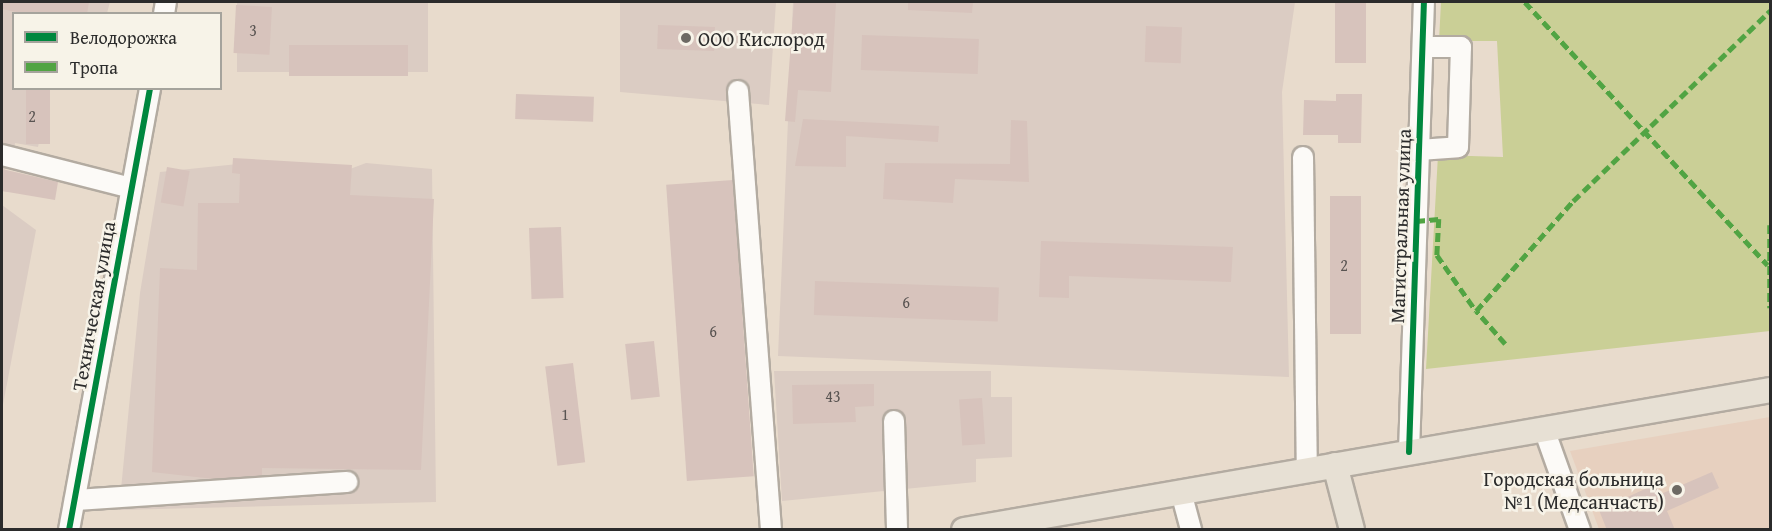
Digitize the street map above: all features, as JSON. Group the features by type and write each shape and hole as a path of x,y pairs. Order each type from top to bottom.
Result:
{"main road":[{"path":"964,530 1770,390"},
{"path":"1335,465 1352,530"}],"street":[{"name":"Магистральная улица","path":"1409,452 1424,2"},
{"path":"1419,150 1458,147 1461,48 1423,47"},
{"name":"Техническая улица","path":"69,530 150,90"},
{"path":"738,91 771,530"},
{"path":"2,155 131,188"},
{"path":"1303,157 1307,470"},
{"path":"894,421 897,530"},
{"path":"1544,429 1580,530"},
{"path":"75,500 347,482"},
{"path":"1181,492 1191,530"}],"shaded area":[{"path":"2,2 110,2 107,12 12,12 12,90 50,90 38,147 15,143 13,160 6,164 3,180 9,192 2,191"},
{"path":"237,2 428,2 428,72 237,72"},
{"path":"620,2 776,2 769,105 620,92"},
{"path":"793,2 1295,2 1282,92 1289,377 778,356"},
{"path":"366,163 432,169 436,502 119,510 140,293 160,172 238,164 350,169"},
{"path":"2,205 36,230 2,410"},
{"path":"774,371 991,371 991,397 1012,397 1012,457 976,459 976,482 782,501"},
{"name":"Городская больница №1 (Медсанчасть)","path":"1770,417 1770,529 1599,529 1570,451"}],"green space":[{"path":"1441,2 1770,2 1770,331 1426,369 1438,155 1503,157 1497,41 1439,41"}],"building":[{"path":"2,2 89,2 87,12 16,12 2,9"},
{"path":"794,2 836,2 831,92 798,90 795,122 785,121"},
{"path":"908,2 973,2 972,13 908,10"},
{"path":"1335,2 1366,2 1366,63 1335,63"},
{"path":"236,5 272,7 269,55 233,53"},
{"name":"ООО Кислород","path":"658,25 715,27 714,51 657,49"},
{"path":"1146,26 1182,27 1181,63 1145,62"},
{"path":"862,35 979,39 978,74 861,70"},
{"path":"289,45 408,45 408,76 289,76"},
{"path":"26,90 50,90 50,144 26,144"},
{"path":"516,94 594,97 593,122 515,119"},
{"path":"1336,94 1362,94 1361,143 1338,143 1338,135 1303,135 1304,100 1336,101"},
{"path":"803,119 939,126 938,142 846,136 846,167 795,166"},
{"path":"1011,120 1027,121 1029,182 955,179 953,203 883,199 885,163 1010,164"},
{"path":"233,158 352,165 350,195 434,199 421,470 262,468 262,476 214,479 152,472 160,268 197,270 198,203 239,203 240,174 232,173"},
{"path":"167,167 190,171 183,206 161,202"},
{"path":"2,169 58,182 55,200 2,191"},
{"path":"733,180 754,476 687,481 666,185"},
{"path":"1330,196 1361,196 1361,334 1330,334"},
{"path":"561,227 563,298 531,299 529,228"},
{"path":"1041,241 1233,247 1231,282 1069,276 1069,298 1039,297"},
{"path":"815,281 999,287 998,321 814,315"},
{"path":"654,341 660,397 631,400 625,344"},
{"path":"573,363 585,462 557,466 545,366"},
{"path":"874,384 874,406 855,407 856,422 793,424 792,385"},
{"path":"982,398 985,444 962,445 959,400"},
{"path":"1712,472 1719,488 1667,511 1675,530 1607,530 1599,510 1656,484 1661,494"}],"marked path":[{"path":"1525,2 1768,265"},
{"path":"1505,344 1476,311 1573,201 1770,11"},
{"path":"1416,221 1439,219 1437,255 1476,311"},
{"path":"1770,225 1770,308"}],"cycle path":[{"path":"1409,452 1424,2"},
{"path":"69,530 150,90"}],"place":[{"name":"ООО Кислород","path":"686,38"},
{"name":"Городская больница №1 (Медсанчасть)","path":"1677,490"}]}
